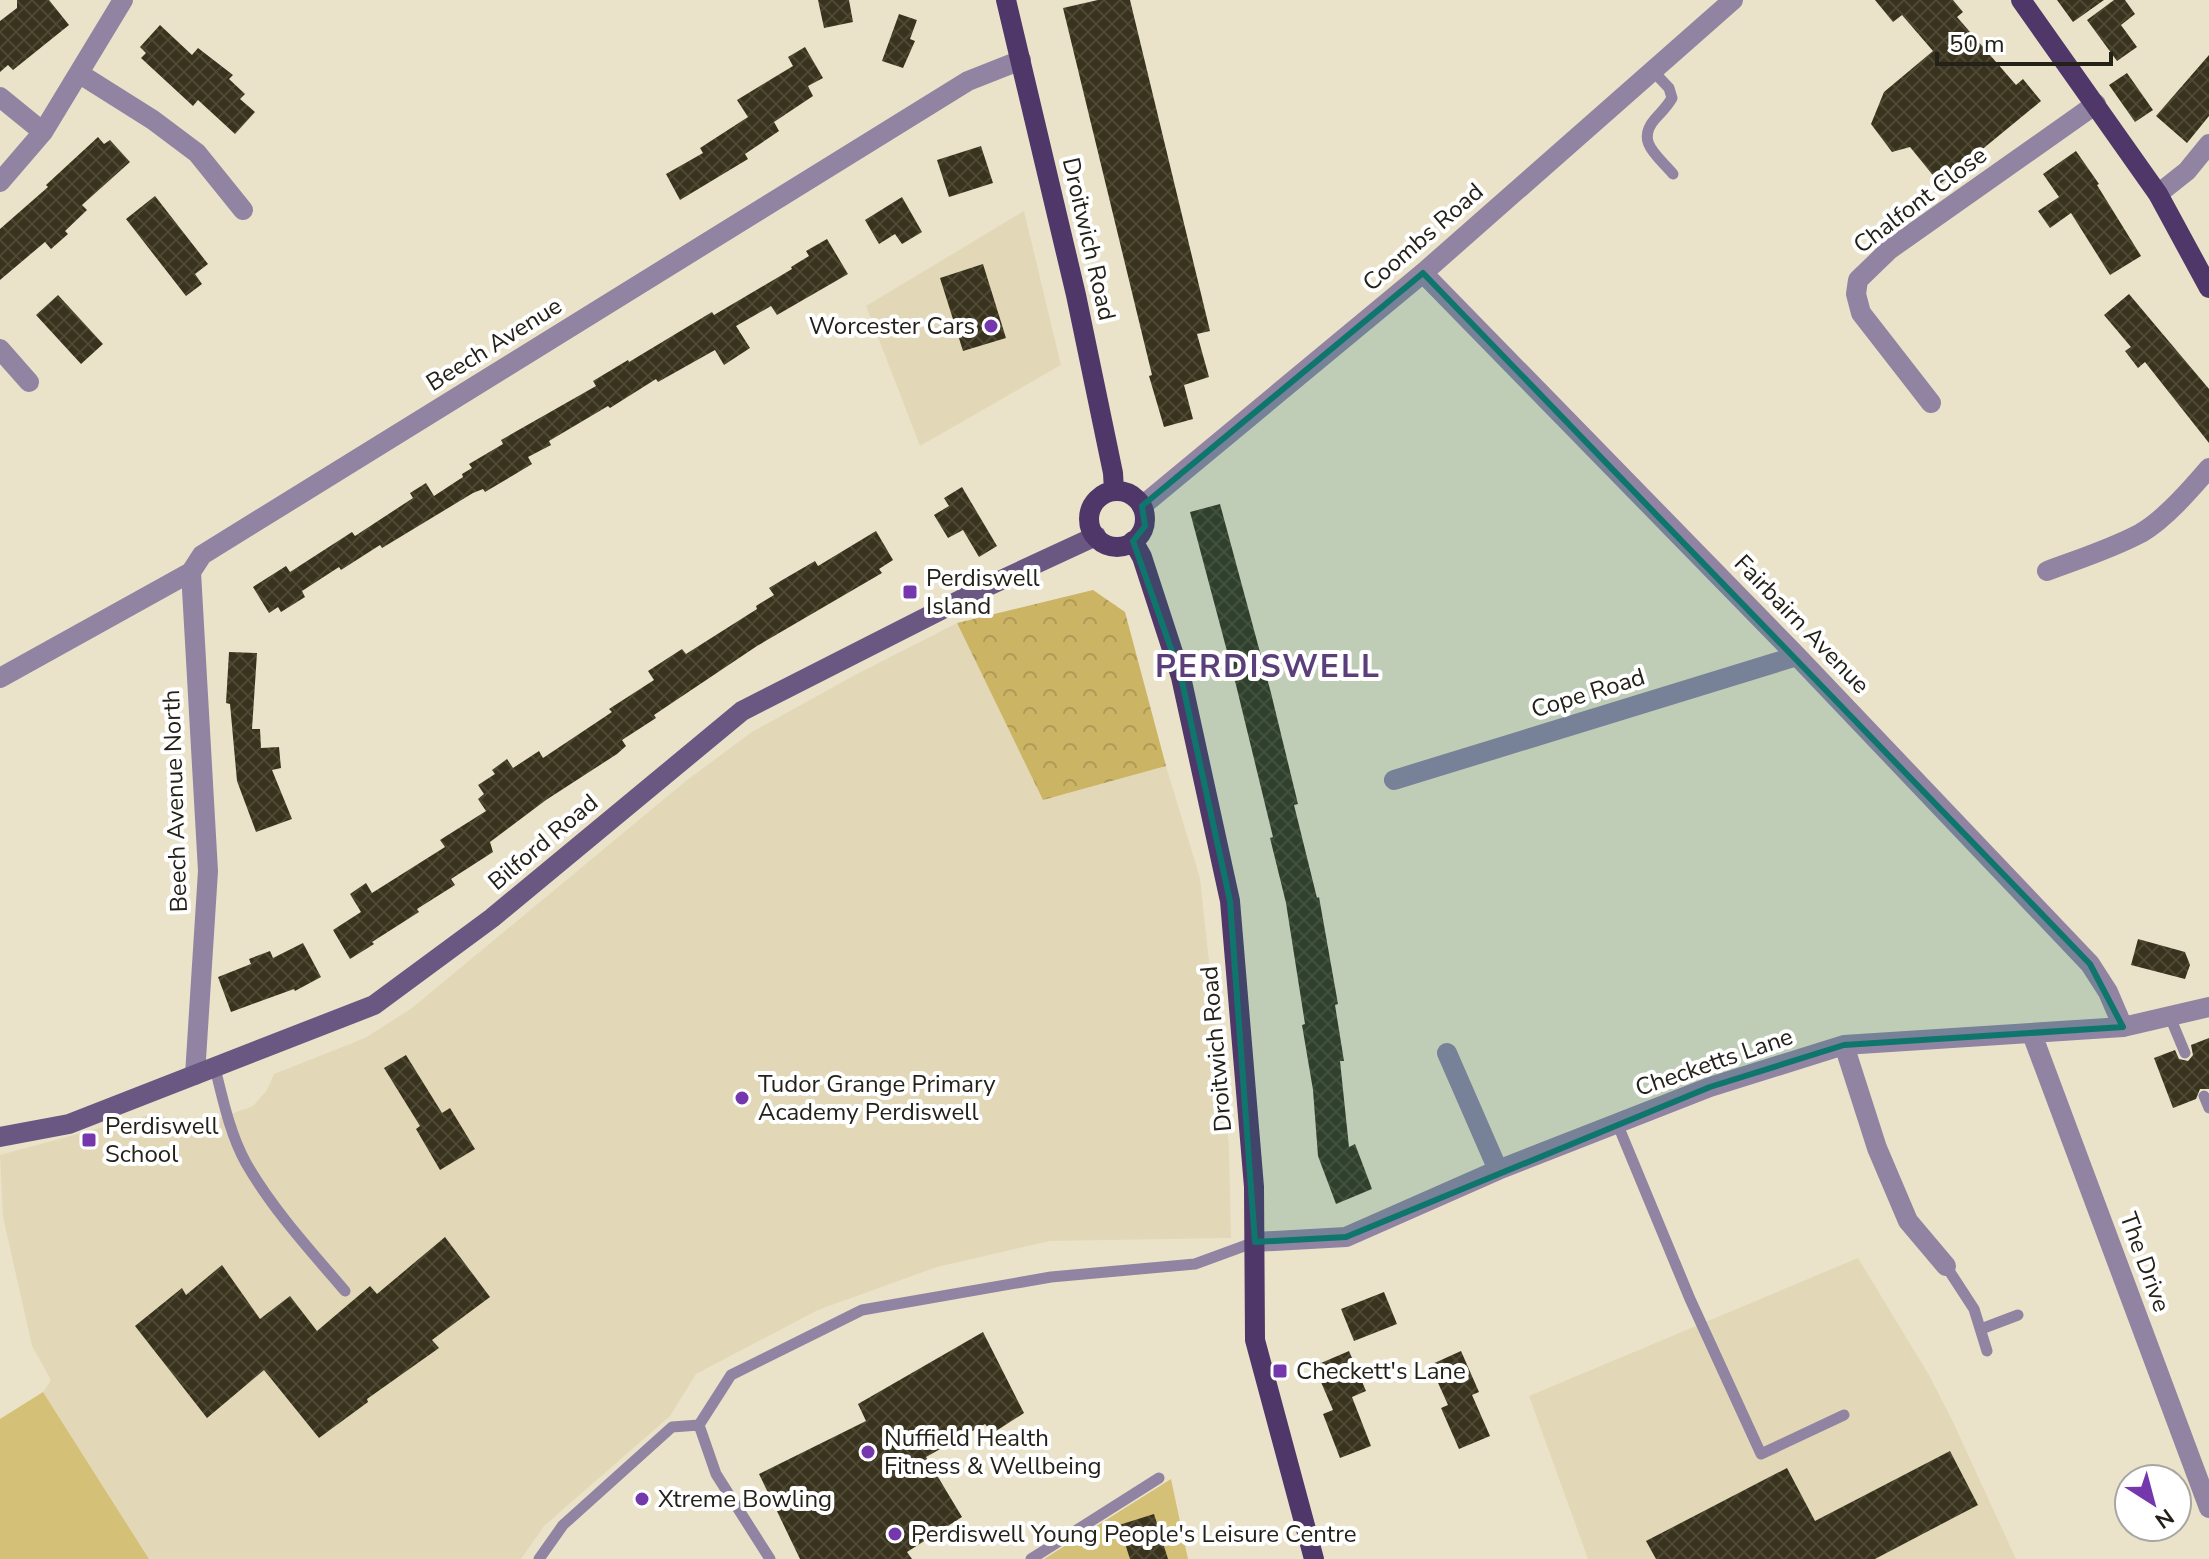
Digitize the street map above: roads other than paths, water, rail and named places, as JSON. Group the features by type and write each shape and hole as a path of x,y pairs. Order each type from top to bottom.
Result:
{"main road":[{"name":"Droitwich Road","path":"1006,0 1076,295 1113,473 1114,491"},
{"path":"2021,0 2158,194 2209,288"},
{"path":"1114,491 1127,493 1138,500 1145,512 1145,526 1139,538 1127,545 1114,547 1101,542 1089,519 1093,506 1101,496 1114,491"},
{"name":"Bilford Road","path":"0,1137 69,1124 374,1005 492,918 742,711 986,587 1096,536"},
{"name":"Droitwich Road","path":"1133,541 1142,557 1181,677 1230,901 1254,1187 1255,1340 1314,1559"}],"street":[{"path":"0,182 43,132 123,0"},
{"name":"Coombs Road","path":"1142,506 1423,273 1733,0"},
{"name":"Beech Avenue","path":"0,678 191,572 202,555 968,81 1021,60"},
{"path":"80,74 153,120 197,153 243,210"},
{"path":"0,97 43,132"},
{"name":"Chalfont Close","path":"1931,403 1861,313 1856,294 1858,280 1889,250 2096,104"},
{"path":"2158,194 2187,171 2209,144"},
{"name":"Fairbairn Avenue","path":"1423,273 1797,656 2090,964 2108,992 2123,1027"},
{"path":"0,349 29,382"},
{"path":"2047,571 2105,550 2144,531 2191,490 2209,468"},
{"name":"Beech Avenue North","path":"191,572 208,871 195,1075"},
{"name":"Cope Road","path":"1394,780 1797,656"},
{"name":"Checketts Lane","path":"1255,1242 1346,1237 1498,1170 1710,1087 1844,1045 2123,1027 2209,1007"},
{"name":"The Drive","path":"2032,1034 2209,1508"},
{"path":"1844,1045 1877,1148 1908,1221 1946,1266"},
{"path":"1447,1053 1498,1170"}],"lane":[{"path":"1652,70 1669,88 1672,98 1650,126 1646,142 1673,174"},
{"path":"2170,1017 2185,1053"},
{"path":"215,1068 227,1115 245,1161 280,1216 345,1291"},
{"path":"2204,1096 2209,1108"},
{"path":"1617,1123 1690,1299 1761,1454 1844,1415"},
{"path":"699,1425 731,1375 862,1310 1051,1277 1195,1264 1255,1242"},
{"path":"1946,1266 1974,1309 1987,1351"},
{"path":"1981,1329 2018,1315"},
{"path":"539,1559 563,1525 672,1427 699,1425"},
{"path":"699,1425 716,1474 770,1559"},
{"path":"1031,1559 1159,1478"}],"place":[{"name":"Worcester Cars","path":"991,326"},
{"name":"Perdiswell Island","path":"910,592"},
{"name":"Tudor Grange Primary Academy Perdiswell","path":"742,1098"},
{"name":"Perdiswell School","path":"89,1140"},
{"name":"Checkett's Lane","path":"1280,1371"},
{"name":"Nuffield Health Fitness & Wellbeing","path":"868,1452"},
{"name":"Xtreme Bowling","path":"642,1499"},
{"name":"Perdiswell Young People's Leisure Centre","path":"895,1534"}],"district":[{"name":"PERDISWELL","path":"1268,666"}]}
